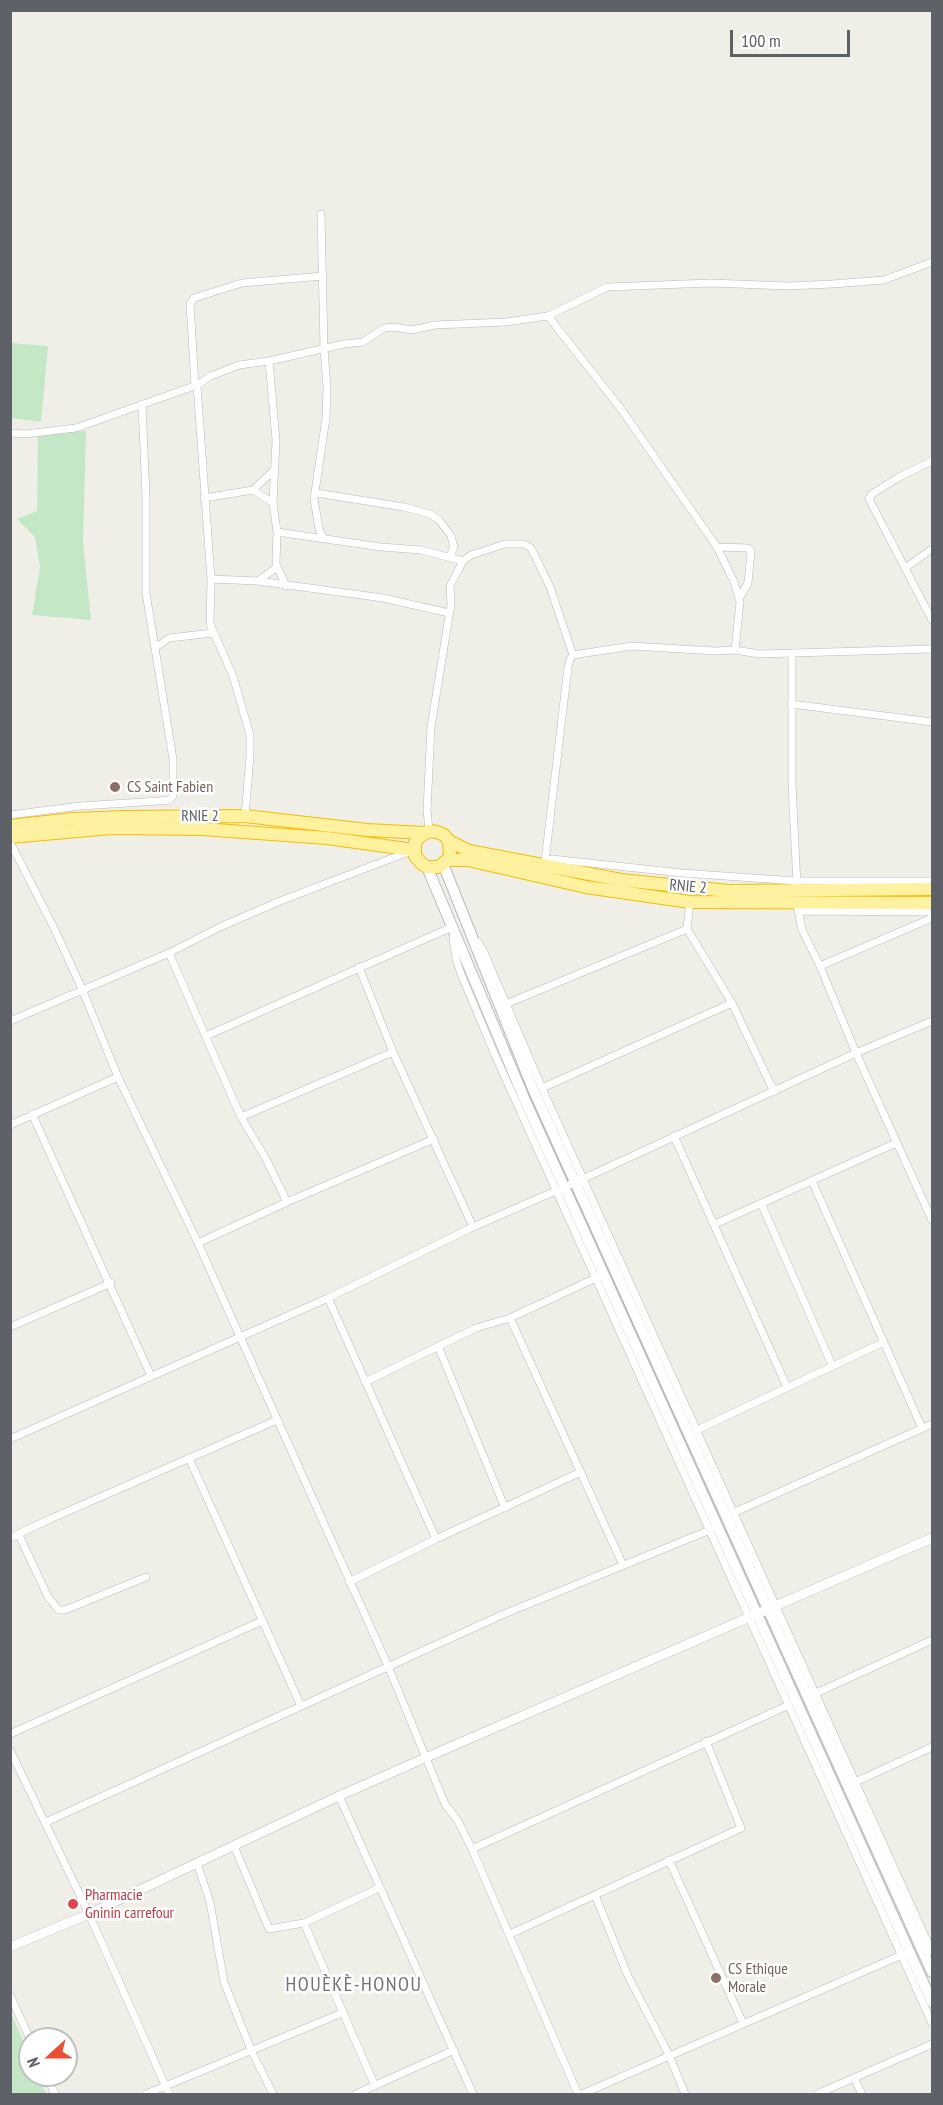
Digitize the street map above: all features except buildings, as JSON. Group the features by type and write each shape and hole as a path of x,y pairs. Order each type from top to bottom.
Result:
{"highway":[{"name":"RNIE 2","path":"10,826 73,819 245,816 367,830 437,832 469,851 542,863 621,880 686,888 933,903"},
{"name":"RNIE 2","path":"10,839 111,828 202,829 327,838 414,850"},
{"path":"427,832 415,843 414,850 418,861 427,867"},
{"path":"445,862 451,851 449,841"},
{"name":"RNIE 2","path":"427,867 433,868 445,862 468,860 586,887 690,902 933,889"}],"main road":[{"path":"445,862 465,921 533,1089 580,1181 773,1607 933,1972"},
{"path":"427,867 561,1189 905,1953 933,2002"}],"street":[{"path":"321,214 327,387 326,418 315,493 315,512 323,537"},
{"path":"10,433 25,434 76,428 95,423 196,386 226,369 363,342 384,328 412,330 435,325 506,322 548,316 607,287 711,283 788,286 832,284 884,280 933,262"},
{"path":"245,816 250,735 233,676 210,624 211,579 204,498 203,444 190,304 195,298 242,283 323,276"},
{"path":"548,316 621,409 717,547 734,582 739,599 735,650"},
{"path":"269,361 276,440 273,503 277,532 277,567 286,586"},
{"path":"10,815 80,806 169,800 173,796 173,759 147,608 145,579 147,497 142,404"},
{"path":"933,461 899,477 872,494 869,499 933,620"},
{"path":"204,498 253,490 273,471"},
{"path":"253,490 273,503"},
{"path":"315,493 404,507 430,514 440,520 451,536 454,547 450,556"},
{"path":"277,532 381,547 421,550 463,561"},
{"path":"427,832 431,726 449,613 450,586 463,561 480,551 505,544 524,544 531,548 550,587 573,655"},
{"path":"717,547 748,548 751,551 748,583 739,599"},
{"path":"905,568 933,549"},
{"path":"258,581 277,567"},
{"path":"211,579 258,581 383,598 449,613"},
{"path":"155,648 169,639 213,633"},
{"path":"542,863 568,667 573,655 632,646 735,650 759,654 932,649"},
{"path":"792,653 791,704 797,895 800,924 820,966 855,1053 933,1220"},
{"path":"791,704 933,722"},
{"path":"10,839 82,989 118,1077 198,1243 388,1666 445,1804 458,1821 472,1849 580,2094 905,1953"},
{"path":"10,1021 169,953 220,927 280,901 414,850"},
{"path":"797,895 933,881"},
{"path":"797,895 800,911 933,912"},
{"path":"690,902 687,929 732,1003 774,1092"},
{"path":"820,966 933,918"},
{"path":"465,921 484,952 580,1181 735,1512 773,1607"},
{"path":"206,1036 452,926"},
{"path":"506,1004 687,929"},
{"path":"169,953 241,1117 265,1157 287,1202"},
{"path":"359,967 393,1052 472,1227"},
{"path":"542,1088 732,1003"},
{"path":"10,1439 328,1298 472,1227 580,1181 855,1053 933,1021"},
{"path":"241,1117 393,1052"},
{"path":"10,1125 118,1077"},
{"path":"32,1114 111,1283 151,1376"},
{"path":"674,1136 787,1387"},
{"path":"198,1243 434,1139"},
{"path":"715,1224 896,1143"},
{"path":"812,1180 922,1428"},
{"path":"761,1203 832,1365"},
{"path":"365,1382 476,1328 510,1318 600,1276 710,1530 753,1615 789,1705 905,1953 933,2023"},
{"path":"10,1327 111,1283"},
{"path":"328,1298 436,1539"},
{"path":"510,1318 623,1565"},
{"path":"697,1430 884,1342"},
{"path":"438,1346 505,1508"},
{"path":"10,1538 277,1420"},
{"path":"735,1512 933,1424"},
{"path":"189,1458 301,1706"},
{"path":"349,1582 581,1472"},
{"path":"46,1822 504,1614 710,1530"},
{"path":"19,1534 48,1597 59,1610 65,1610 146,1577"},
{"path":"10,1947 89,1914 339,1796 933,1538"},
{"path":"10,1734 262,1621"},
{"path":"812,1695 933,1640"},
{"path":"472,1849 789,1705"},
{"path":"510,1934 741,1828 706,1742"},
{"path":"933,1747 851,1783 933,1952"},
{"path":"10,1750 89,1914 169,2094"},
{"path":"339,1796 473,2094"},
{"path":"234,1846 269,1929 304,1923 379,1888"},
{"path":"669,1860 743,2023"},
{"path":"197,1863 210,1902 224,1982 251,2050 273,2094"},
{"path":"595,1895 628,1976 669,2055 685,2094"},
{"path":"304,1923 375,2086"},
{"path":"10,1995 25,2027"},
{"path":"146,2094 342,2013"},
{"path":"817,2094 933,2044"},
{"path":"356,2094 454,2050"},
{"path":"854,2078 862,2094"}],"green space":[{"path":"11,343 48,346 41,422 11,418"},
{"path":"86,431 83,542 91,620 32,615 40,567 35,537 17,519 37,511 38,433"},
{"path":"11,2013 18,2029 18,2087 43,2087 46,2094 11,2094"}],"place":[{"name":"CS Saint Fabien","path":"115,787"},
{"name":"Pharmacie Gninin carrefour","path":"73,1904"},
{"name":"CS Ethique Morale","path":"716,1978"}],"district":[{"name":"HOUÈKÈ-HONOU","path":"354,1985"}]}
